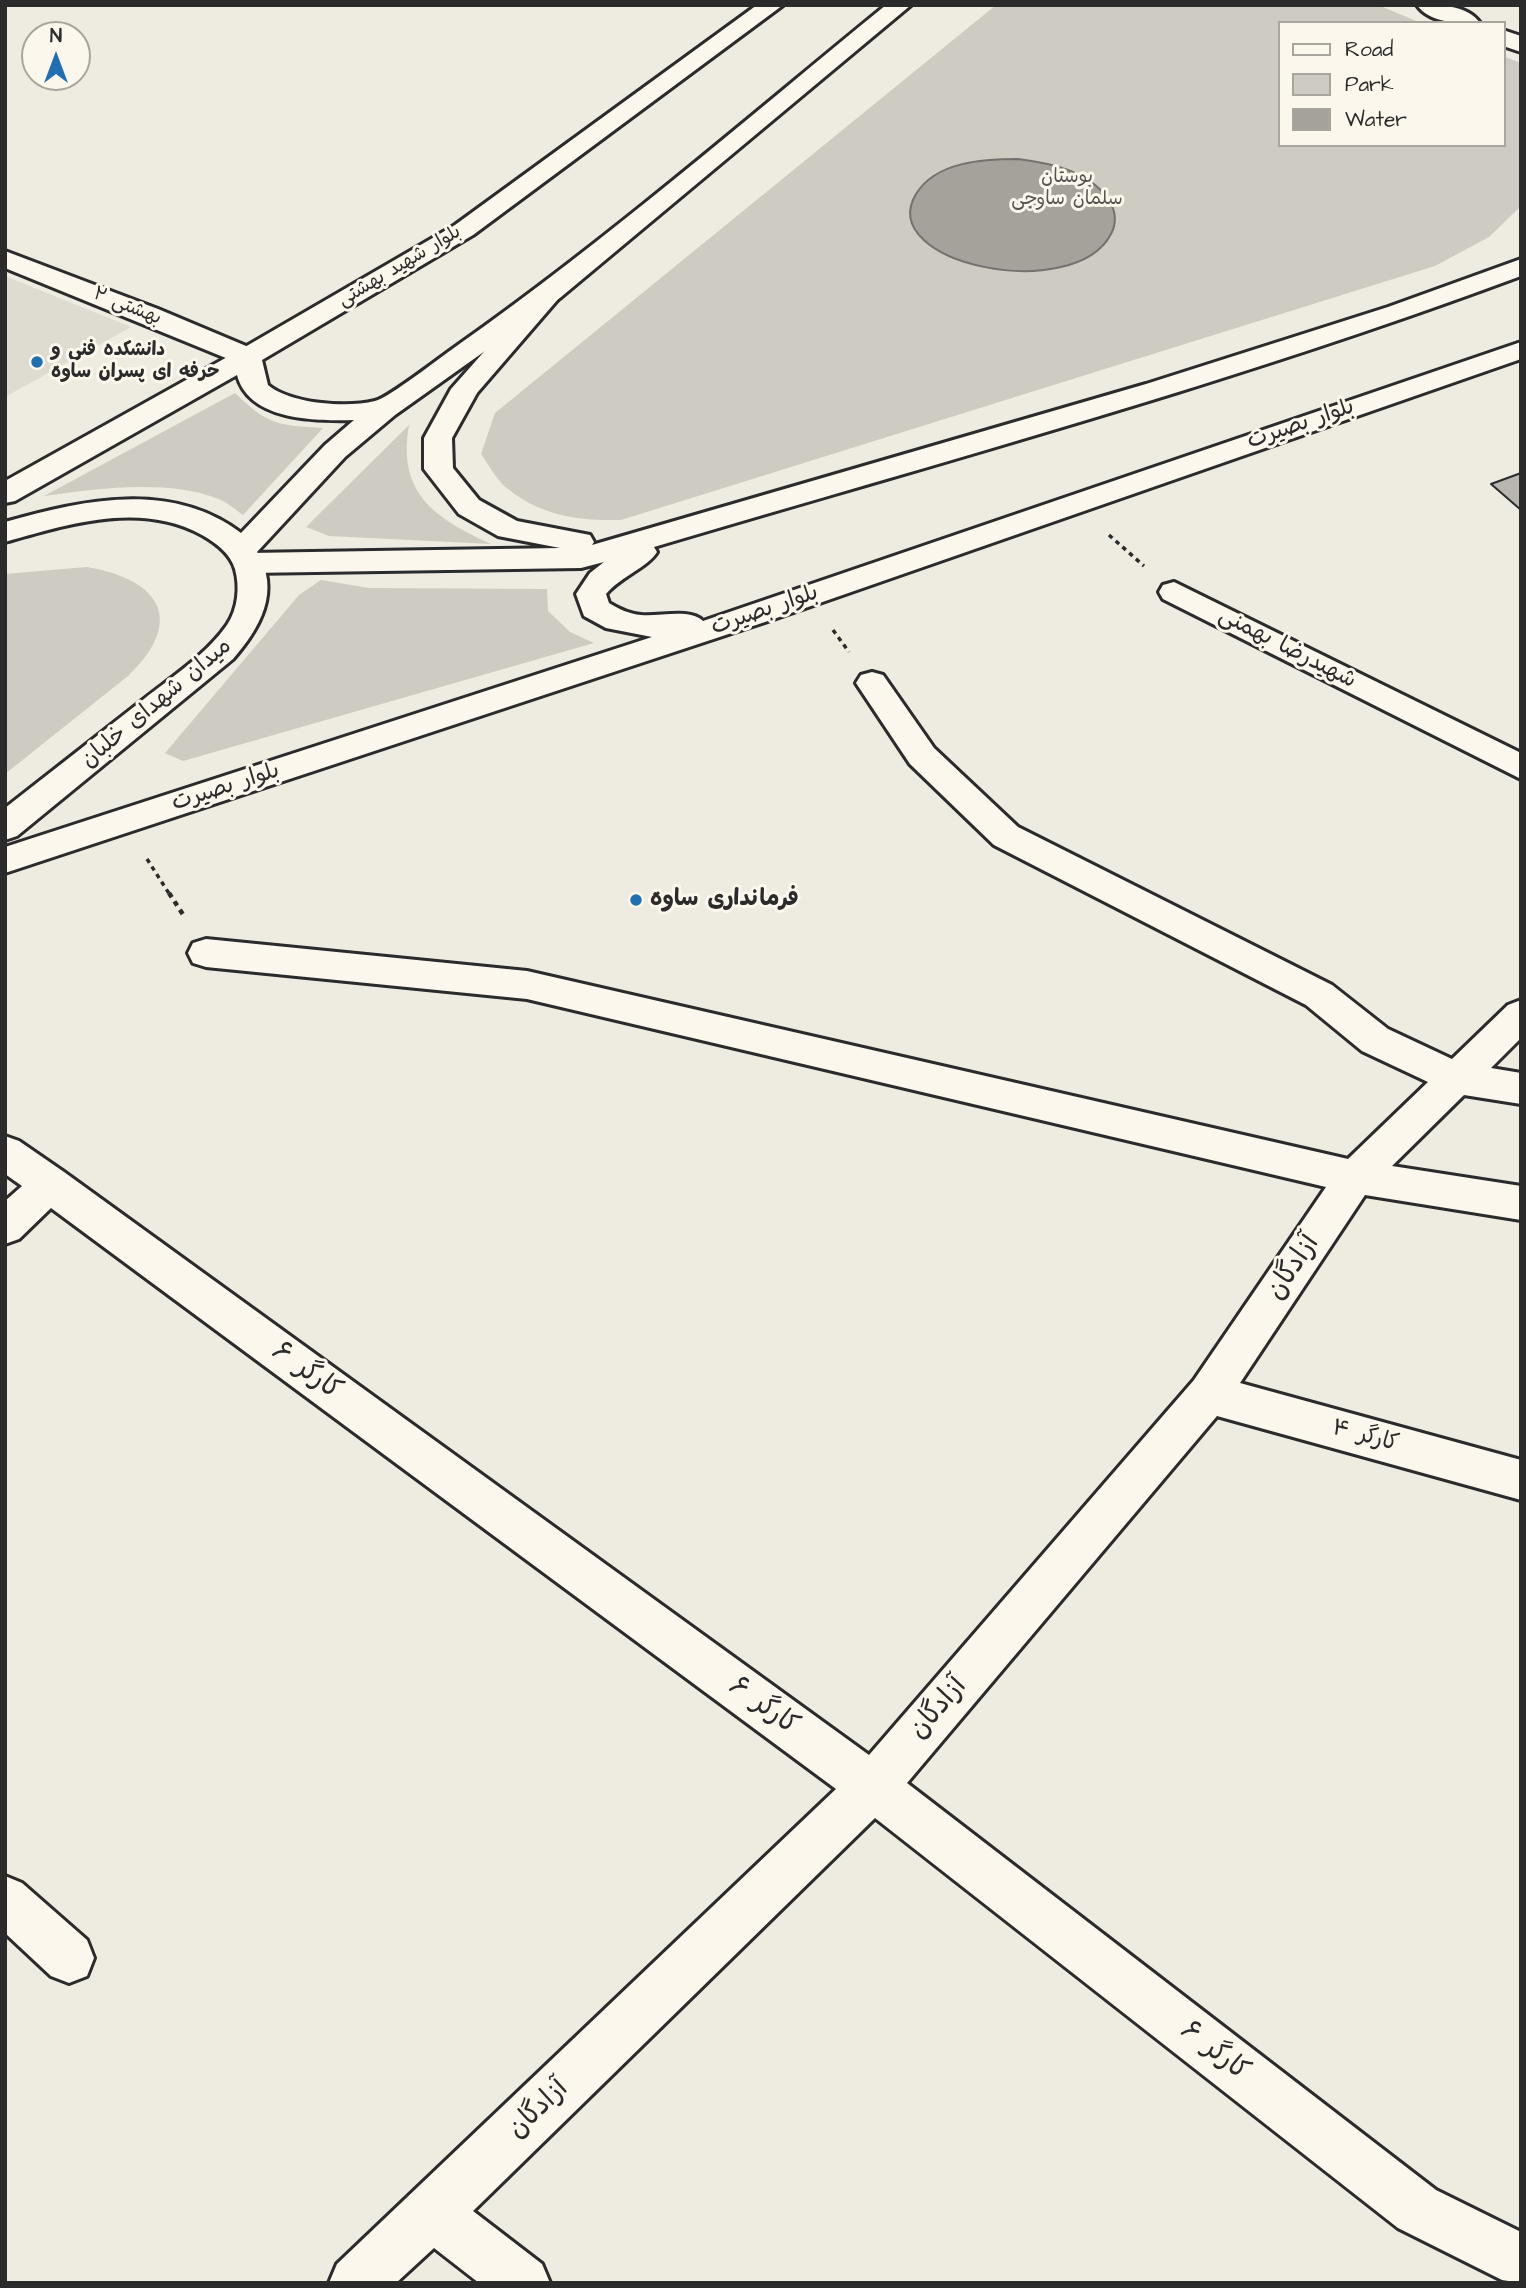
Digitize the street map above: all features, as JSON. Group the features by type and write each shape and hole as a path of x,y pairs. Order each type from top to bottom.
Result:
{"main road":[{"name":"بلوار شهید بهشتی","path":"5,494 248,357 464,230 772,5"},
{"path":"245,557 335,451 385,409 552,291 900,5"},
{"path":"1428,5 1464,21"},
{"path":"1505,38 1521,45"},
{"name":"بهشتی ۲","path":"5,259 149,314 248,357"},
{"path":"245,557 581,558 1156,390 1397,313 1521,267"},
{"path":"552,291 465,389 438,438 439,469 469,507 509,529 619,549"},
{"name":"بلوار بصیرت","path":"5,860 808,597 1521,350"},
{"path":"248,357 252,382 260,393 287,406 325,411 385,409"},
{"path":"5,532 72,514 146,509 181,514 211,526 234,542 245,557"},
{"path":"687,529 622,563 599,580 591,594 595,609 622,623 666,628 754,615"},
{"name":"میدان شهدای خلبان","path":"5,827 213,661 236,639 250,613 255,587 245,557"},
{"name":"شهیدرضا بهمنی","path":"1174,592 1521,767"},
{"path":"872,683 922,756 1006,836 1318,995 1375,1040 1457,1078 1521,1088"},
{"path":"206,953 527,985 1355,1178 1521,1203"},
{"name":"آزادگان","path":"356,2283 432,2213 873,1787 1209,1394 1355,1178 1521,1015"},
{"name":"کارگر ۶","path":"5,1152 873,1787 1417,2209 1521,2261"},
{"path":"5,1227 50,1184"},
{"name":"کارگر ۴","path":"1209,1394 1521,1480"},
{"path":"5,1900 69,1958"},
{"path":"432,2213 523,2283"}],"path":[{"path":"1073,503 1174,592"},
{"path":"808,597 872,683"},
{"path":"124,821 206,953"}],"shaded area":[{"name":"دانشکده فنی و حرفه ای پسران ساوه","path":"5,276 131,327 5,397"}],"green space":[{"name":"بوستان سلمان ساوجی","path":"996,5 1378,5 1416,21 1278,21 1278,147 1505,147 1505,57 1521,63 1521,206 1489,237 1435,266 621,520 576,518 548,511 504,486 481,454 495,413"},
{"path":"235,393 257,412 275,422 323,428 243,515 216,498 175,489 130,487 44,496"},
{"path":"409,425 409,469 424,501 453,524 491,544 329,536 306,527"},
{"path":"87,567 132,581 147,592 157,605 160,620 157,637 146,656 128,676 5,774 5,574"},
{"path":"321,580 369,588 547,589 548,611 570,632 594,643 183,761 165,753 299,595"}],"water":[{"path":"1018,159 1056,166 1080,175 1100,189 1111,203 1115,221 1113,230 1090,256 1059,268 1022,271 984,267 949,256 924,240 911,219 916,194 925,183 948,168 962,164"}],"building":[{"path":"1521,473 1521,510 1491,484"}],"place":[{"name":"دانشکده فنی و حرفه ای پسران ساوه","path":"37,362"},
{"name":"فرمانداری ساوه","path":"636,900"}]}
